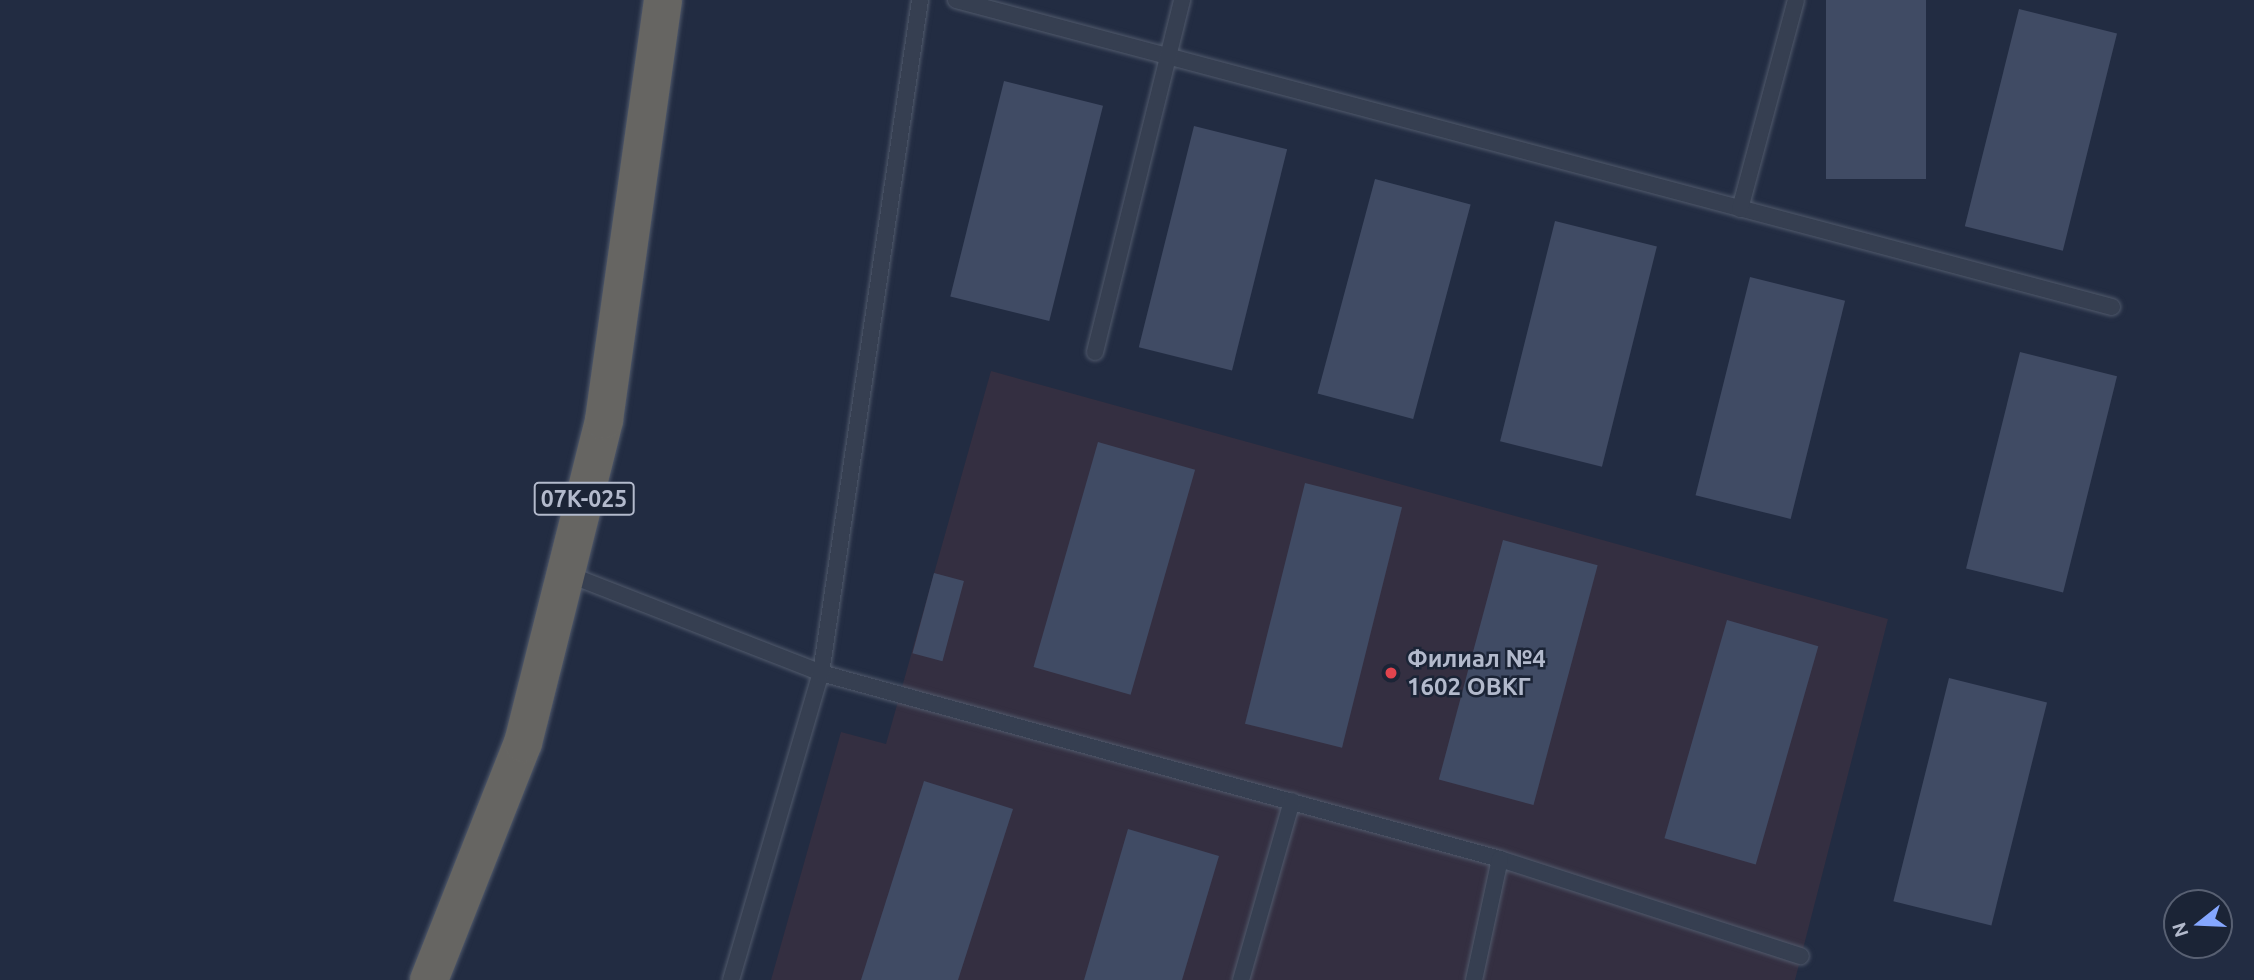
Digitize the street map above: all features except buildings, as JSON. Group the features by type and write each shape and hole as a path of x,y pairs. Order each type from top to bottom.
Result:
{"highway":[{"name":"07К-025","path":"429,980 523,743 604,419 663,0"}],"lane":[{"path":"731,980 821,673 920,0"},
{"path":"956,0 2112,307"},
{"path":"1095,352 1182,0"},
{"path":"1740,209 1796,0"},
{"path":"565,573 821,673 1500,859 1801,956"},
{"path":"1241,980 1292,802"},
{"path":"1474,980 1500,859"}],"shaded area":[{"name":"Филиал №4 1602 ОВКГ","path":"991,371 1888,619 1795,980 771,980 841,732 886,744"}],"place":[{"name":"Филиал №4 1602 ОВКГ","path":"1391,673"}]}
